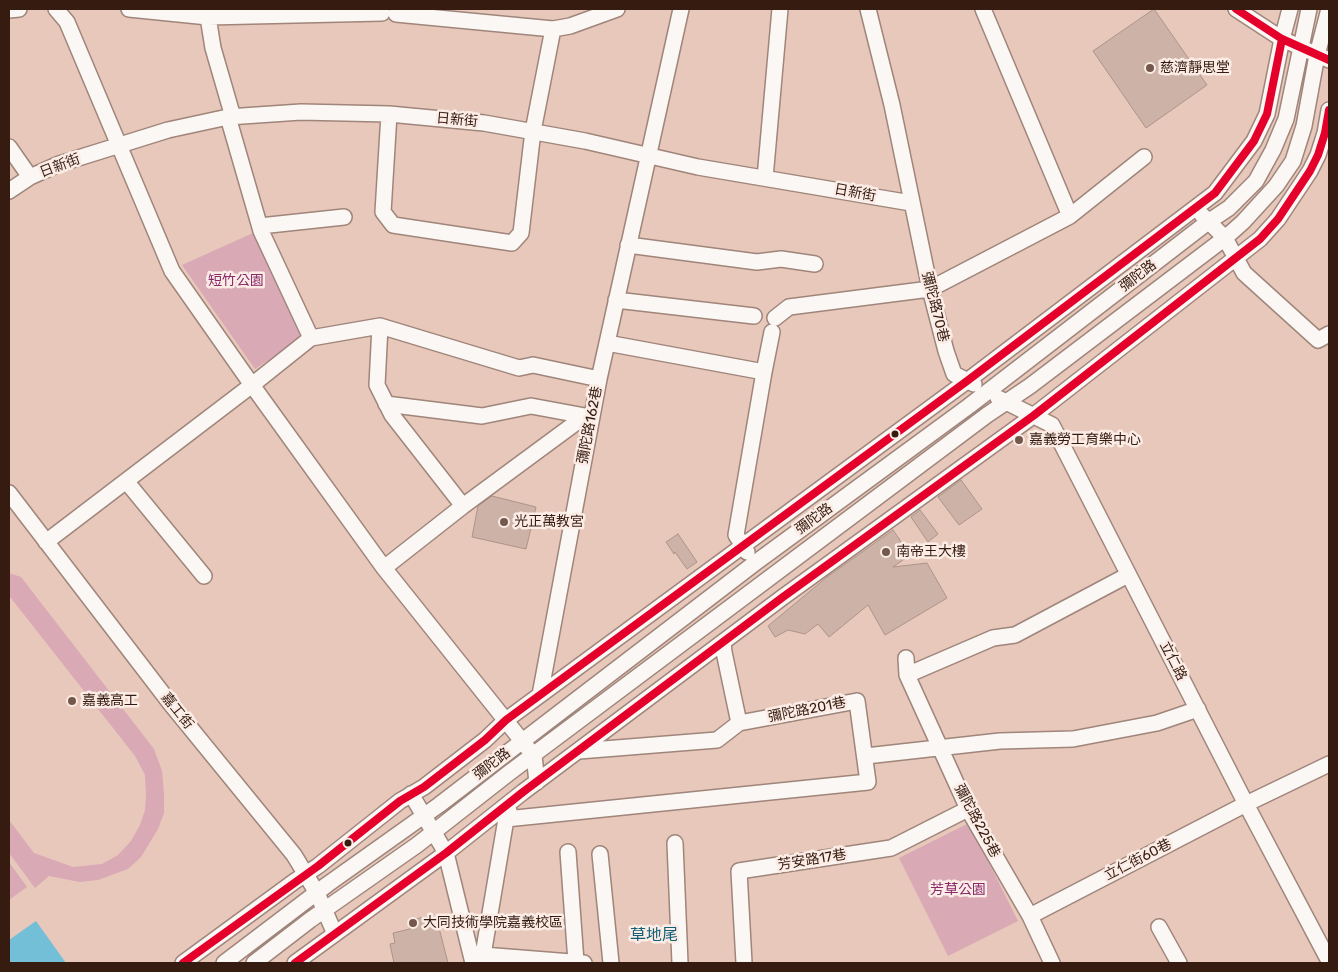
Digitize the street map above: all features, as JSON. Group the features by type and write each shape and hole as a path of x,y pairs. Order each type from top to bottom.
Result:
{"street":[{"path":"9,10 19,9"},
{"path":"56,9 67,22 172,271 384,568 534,756 538,782"},
{"path":"129,9 208,17 389,14 553,29 570,26 617,9"},
{"name":"彌陀路162巷","path":"540,695 588,416 599,379 681,9"},
{"path":"765,178 780,9"},
{"name":"彌陀路70巷","path":"868,9 892,105 911,203 946,351 954,374 987,391"},
{"path":"982,9 1070,216"},
{"path":"1236,9 1282,39 1323,57"},
{"name":"彌陀路","path":"183,963 295,880 306,874 400,801 424,787 477,746 506,720 739,540 967,381 1215,193 1254,141 1267,114 1290,9"},
{"name":"彌陀路","path":"224,963 423,816 755,563 1229,208 1256,181 1273,150 1286,119 1309,9"},
{"name":"彌陀路","path":"254,963 434,831 1005,402 1030,386 1225,238 1243,222 1276,186 1293,161 1323,57 1329,9"},
{"path":"208,17 213,48 230,117 260,226 311,338"},
{"path":"389,114 383,212 393,225 512,243 521,233 533,131 553,29"},
{"path":"295,963 446,853 523,792 783,597 1033,416 1260,239 1278,219 1324,151 1329,110"},
{"name":"日新街","path":"9,191 30,177 59,164 168,130 230,117 301,112 389,114 484,123 533,131 698,167 911,203"},
{"path":"9,147 30,177"},
{"path":"1276,186 1299,165 1324,151"},
{"path":"755,563 739,540 764,372 773,325 789,307 930,289 1070,216 1144,157"},
{"path":"1196,208 1225,238 1244,273 1318,340 1329,334"},
{"path":"260,226 344,217"},
{"path":"628,245 757,262 781,259 815,264"},
{"path":"616,300 754,316"},
{"path":"380,326 377,385 392,415 463,506"},
{"path":"46,542 311,338 380,326 518,368 533,365 599,379"},
{"path":"607,343 764,372"},
{"name":"立仁路","path":"987,391 1052,425 1246,804 1329,961"},
{"path":"386,404 482,416 531,406 588,416"},
{"path":"384,568 463,506 588,416"},
{"path":"126,481 204,576"},
{"name":"嘉工街","path":"9,492 170,703 294,855 317,893 335,934"},
{"path":"906,658 907,675 993,638 1015,636 1128,574"},
{"path":"769,579 783,597"},
{"path":"579,751 717,740 739,723 723,642"},
{"name":"彌陀路225巷","path":"907,675 968,809 1030,916 1052,963"},
{"name":"彌陀路201巷","path":"739,723 857,701 866,756"},
{"path":"506,819 868,782 866,756 1000,741 1073,739 1157,723 1198,709"},
{"name":"立仁街60巷","path":"1030,916 1246,804 1329,764"},
{"path":"478,961 506,819 508,813 523,792"},
{"path":"411,794 446,853 478,961"},
{"name":"芳安路17巷","path":"744,963 739,871 890,848 968,809"},
{"path":"675,843 680,963"},
{"path":"478,961 580,962 568,852"},
{"path":"600,854 612,963"},
{"path":"1159,927 1179,963"}],"path":[{"path":"1269,13 1274,9"}],"green space":[{"name":"短竹公園","path":"253,233 301,338 255,369 182,265"},
{"path":"9,573 21,577 154,749 162,771 164,813 158,829 141,857 128,869 98,880 80,882 49,876 35,888 9,853 9,820 34,853 73,867 102,864 118,855 131,841 140,825 145,810 146,795 145,775 135,756 9,597"},
{"name":"芳草公園","path":"969,823 1018,921 948,956 899,858"},
{"path":"9,862 27,887 9,900"}],"water":[{"path":"36,921 66,963 9,963 9,940"}],"building":[{"name":"慈濟靜思堂","path":"1154,9 1207,85 1146,128 1093,51"},
{"path":"961,480 982,509 959,525 938,497"},
{"name":"光正萬教宮","path":"492,496 536,507 526,549 472,537 478,506"},
{"path":"920,510 938,534 928,542 911,517"},
{"path":"893,530 910,555 893,567 927,563 947,598 885,635 868,605 829,637 818,624 805,634 788,630 775,637 768,626 827,577"},
{"path":"678,534 697,562 687,569 666,542"},
{"path":"432,915 434,925 438,924 448,963 394,963 390,944 395,943 393,933 410,929 408,921"}],"transit line":[{"path":"1236,9 1282,39 1329,60"},
{"path":"183,963 318,866 400,801 424,787 485,740 506,720 967,381 1215,193 1254,141 1267,114 1282,39"},
{"path":"295,963 446,853 523,792 783,597 1033,416 1260,239 1278,219 1310,171 1318,155 1325,133 1329,110"}],"place":[{"name":"慈濟靜思堂","path":"1150,68"},
{"name":"嘉義勞工育樂中心","path":"1019,440"},
{"name":"光正萬教宮","path":"504,522"},
{"name":"南帝王大樓","path":"886,552"},
{"name":"嘉義高工","path":"72,701"},
{"name":"大同技術學院嘉義校區","path":"413,923"}],"district":[{"name":"草地尾","path":"654,935"}]}
